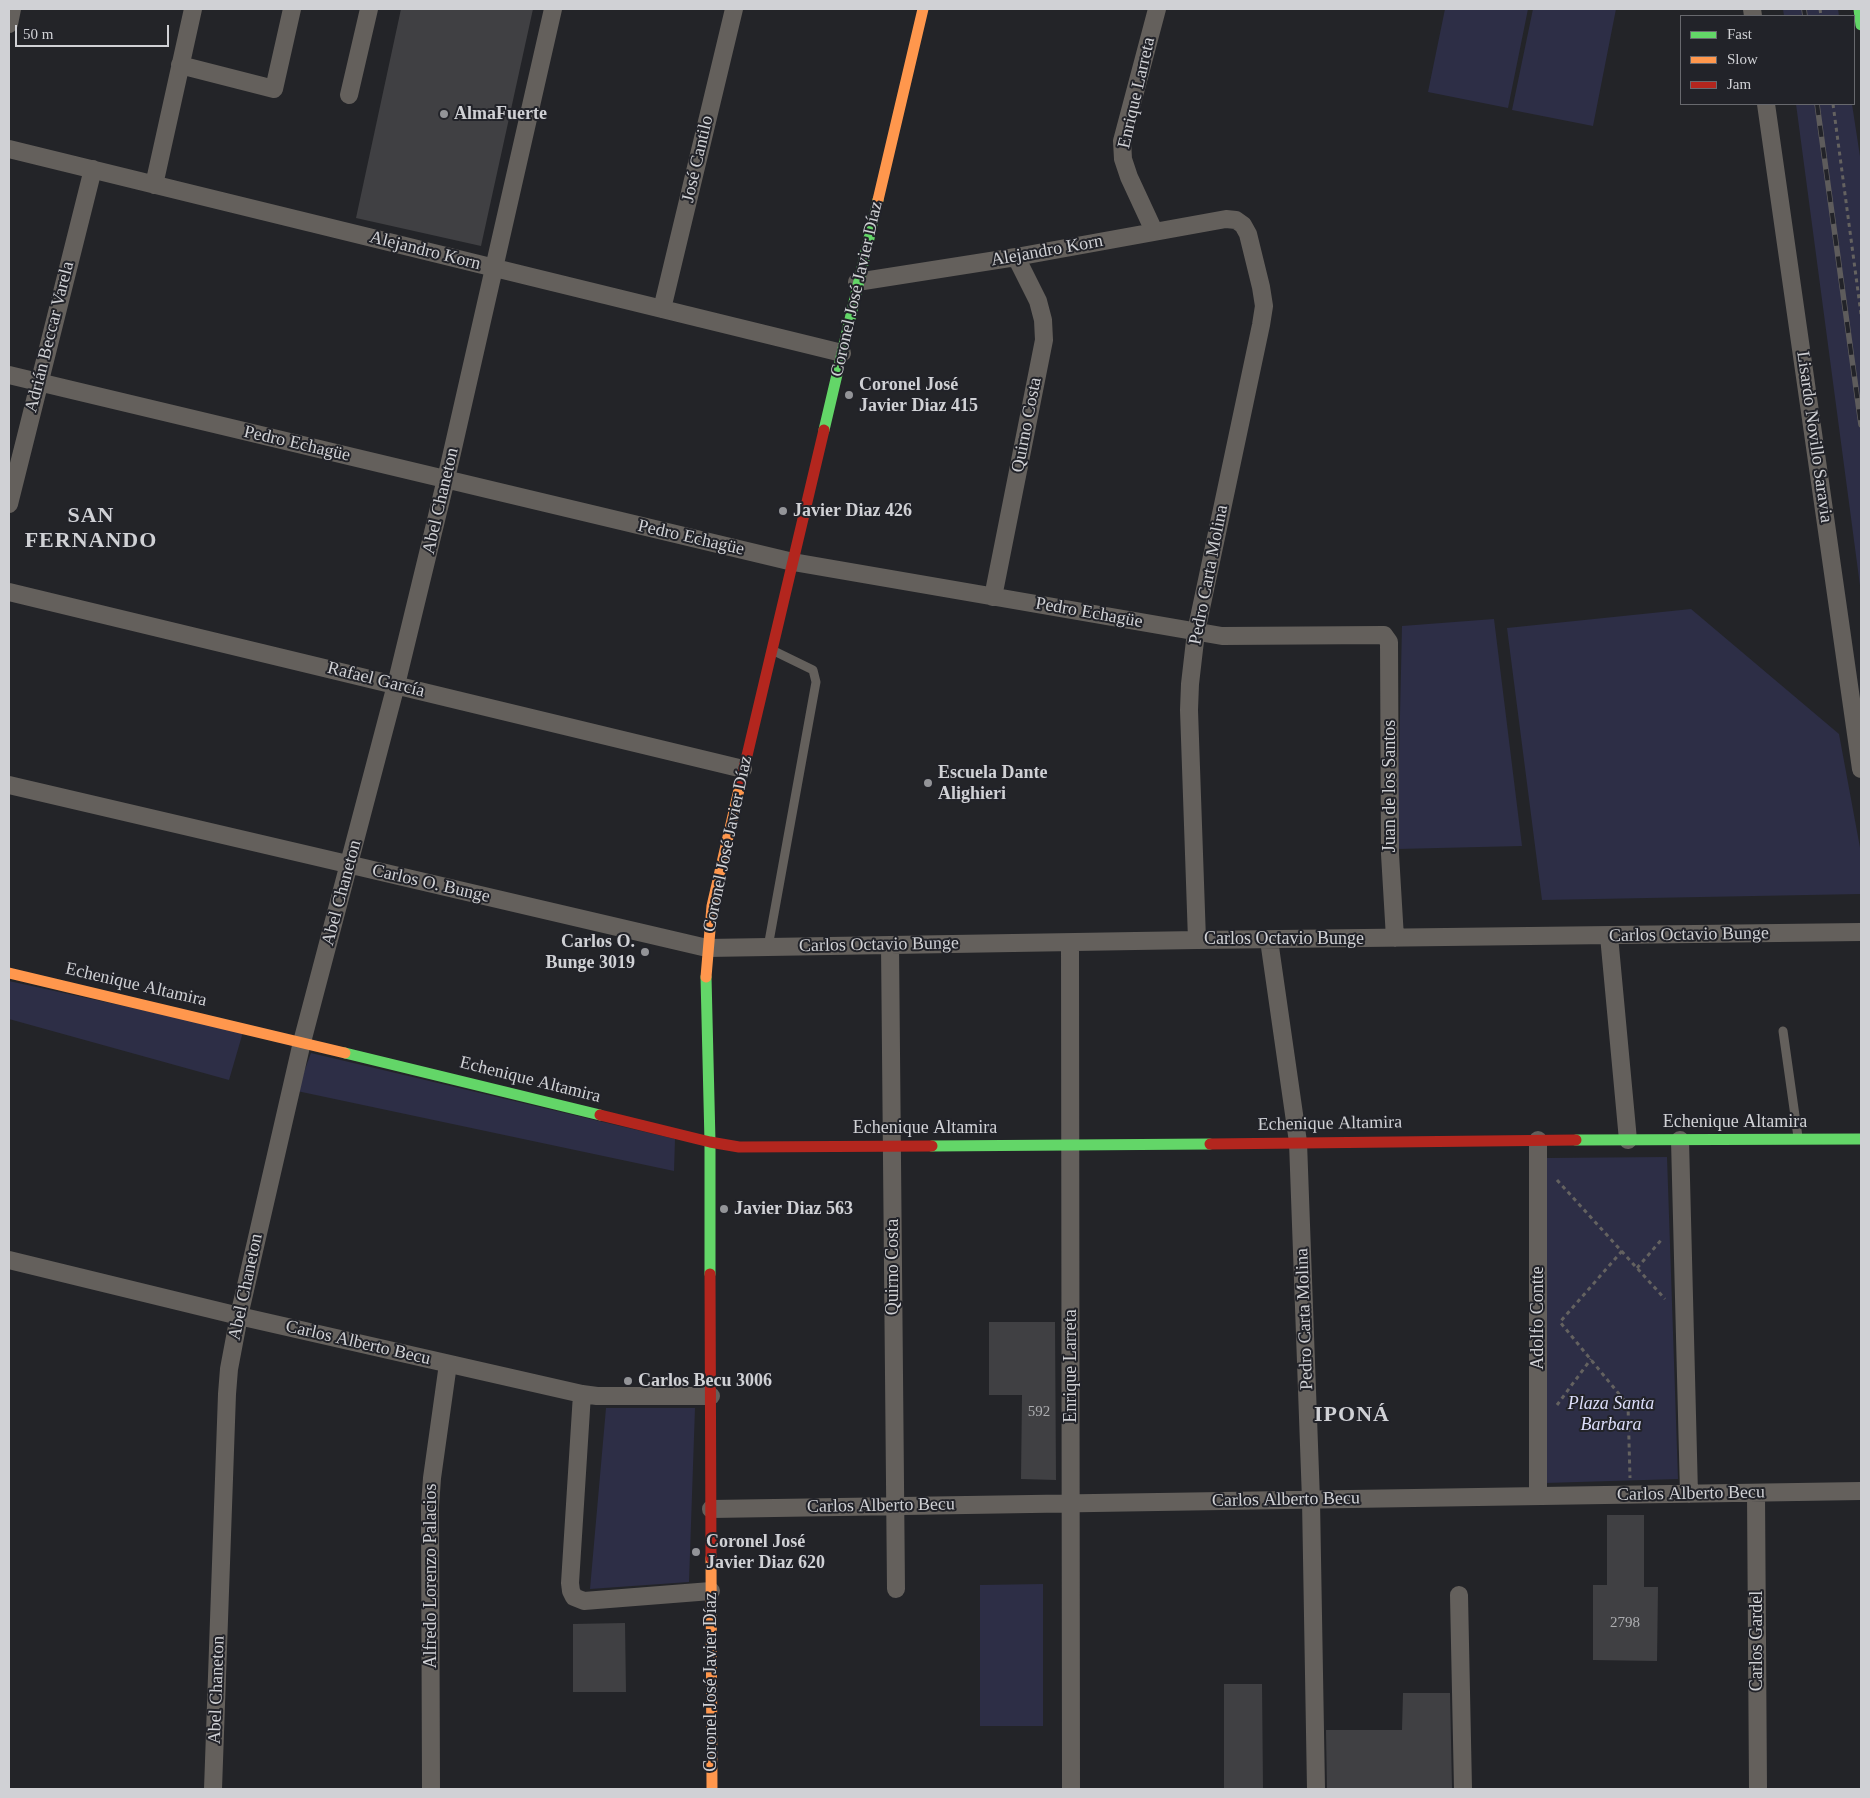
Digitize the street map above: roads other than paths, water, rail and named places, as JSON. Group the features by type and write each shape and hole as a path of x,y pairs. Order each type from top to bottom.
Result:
{"street":[{"path":"9,24 12,9"},
{"path":"154,185 193,9"},
{"path":"180,65 274,88 292,9"},
{"path":"349,95 369,9"},
{"name":"Abel Chaneton","path":"213,1789 227,1394 229,1369 239,1316 302,1042 396,685 446,480 553,9"},
{"name":"José Cantilo","path":"662,309 734,9"},
{"name":"Coronel José Javier Díaz","path":"712,1789 710,1142 707,948 712,906 743,769 923,9"},
{"name":"Enrique Larreta","path":"1154,231 1128,177 1123,159 1122,141 1157,9"},
{"path":"1859,9 1861,25"},
{"name":"Lisardo Novillo Saravia","path":"1766,105 1861,769"},
{"name":"Alejandro Korn","path":"9,149 842,353"},
{"name":"Adrián Beccar Varela","path":"9,504 38,382 93,169"},
{"name":"Alejandro Korn","path":"858,282 1016,257 1226,219 1236,220"},
{"name":"Pedro Carta Molina","path":"1197,940 1189,710 1190,684 1196,632 1264,306 1248,234 1236,220"},
{"name":"Quirno Costa","path":"993,597 1044,340 1043,320 1038,301 1016,257"},
{"name":"Pedro Echagüe","path":"9,375 793,562 1222,636 1384,635"},
{"name":"Rafael García","path":"9,592 743,769"},
{"name":"Juan de los Santos","path":"1384,635 1389,642 1390,854 1395,938"},
{"name":"Carlos O. Bunge","path":"9,785 707,948"},
{"name":"Carlos Octavio Bunge","path":"707,948 1861,932"},
{"path":"1609,936 1628,1140"},
{"name":"Pedro Carta Molina","path":"1269,940 1298,1142 1311,1500 1316,1789"},
{"name":"Enrique Larreta","path":"1070,943 1071,1789"},
{"name":"Quirno Costa","path":"890,945 896,1590"},
{"name":"Echenique Altamira","path":"9,973 302,1042 710,1142 739,1146 1861,1139"},
{"name":"Adolfo Contte","path":"1538,1140 1538,1496"},
{"path":"1680,1140 1689,1494"},
{"name":"Carlos Alberto Becu","path":"9,1260 239,1316 582,1394 597,1396 711,1396"},
{"name":"Alfredo Lorenzo Palacios","path":"431,1789 430,1506 432,1478 448,1364"},
{"path":"582,1394 570,1583 574,1597 584,1600 711,1592"},
{"name":"Carlos Alberto Becu","path":"711,1509 1861,1491"},
{"name":"Carlos Gardel","path":"1756,1493 1758,1789"},
{"path":"1459,1595 1462,1789"}],"lane":[{"path":"768,947 816,682 813,670 772,650"},
{"path":"1783,1031 1799,1140"}],"railway":[{"path":"1804,9 1805,15"},
{"path":"1817,105 1861,425"}],"place":[{"name":"AlmaFuerte","path":"444,114"},
{"name":"Coronel José Javier Diaz 415","path":"849,395"},
{"name":"Javier Diaz 426","path":"783,511"},
{"name":"Escuela Dante Alighieri","path":"928,783"},
{"name":"Carlos O. Bunge 3019","path":"645,952"},
{"name":"Javier Diaz 563","path":"724,1209"},
{"name":"Carlos Becu 3006","path":"628,1381"},
{"name":"Coronel José Javier Diaz 620","path":"696,1552"}],"district":[{"name":"SAN FERNANDO","path":"91,528"},
{"name":"IPONÁ","path":"1352,1415"}],"park label":[{"name":"Plaza Santa Barbara","path":"1611,1414"}]}
